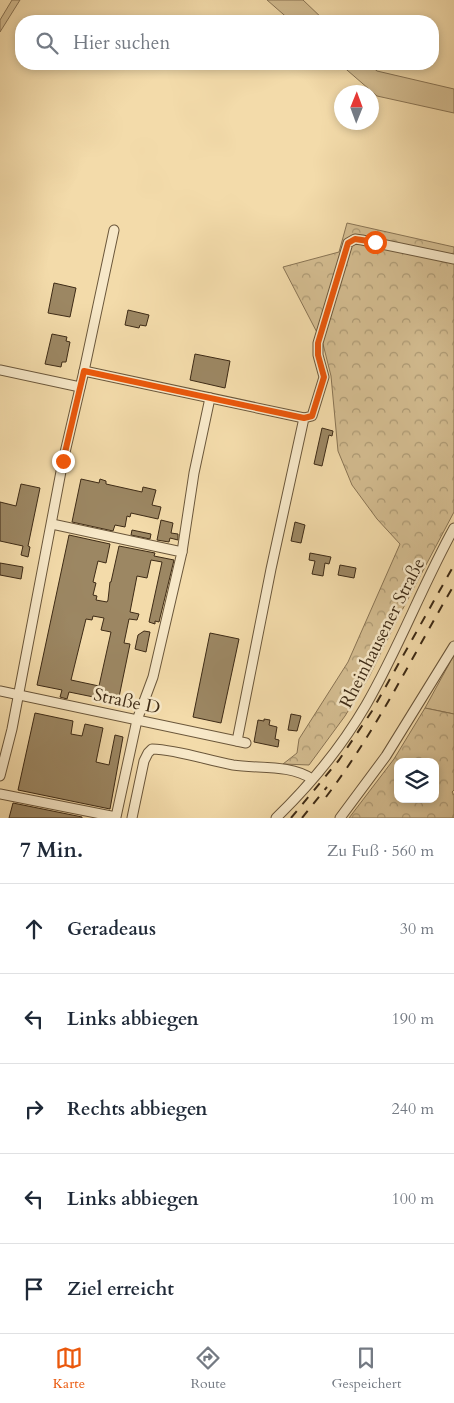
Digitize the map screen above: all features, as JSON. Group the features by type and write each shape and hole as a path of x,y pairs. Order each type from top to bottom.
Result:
{"street":[{"path":"0,776 12,729 63,461 114,230"},
{"path":"84,371 304,418 312,416 324,377 318,355 318,343 348,243 355,239 362,240 454,259"},
{"path":"0,370 80,387"},
{"path":"0,794 116,817 137,720 153,677 182,552 194,473 210,398"},
{"path":"237,741 271,569 304,418"},
{"path":"52,524 182,552"},
{"name":"Rheinhausener Straße","path":"276,818 312,779 336,749 365,707 454,528"},
{"path":"340,818 386,756 454,646"},
{"name":"Straße D","path":"0,691 246,743"},
{"path":"132,818 144,761 152,749 233,765 294,771 305,774 312,779"}],"green space":[{"path":"12,0 20,0 0,32 0,20"},
{"path":"267,0 303,0 319,15 284,15"},
{"path":"347,70 376,70 454,89 454,113 379,96 379,85 364,85"},
{"path":"347,223 454,247 454,512 369,677 345,716 309,765 283,764 297,753 299,739 348,662 400,544 377,519 352,485 338,451 331,376 323,344 283,267 339,252"},
{"path":"454,655 454,714 425,708"},
{"path":"425,708 454,714 454,790 452,792 454,795 454,818 349,818 394,759 394,803 439,803 439,758 395,758"}],"building":[{"path":"54,283 76,288 70,317 48,313"},
{"path":"128,310 149,315 146,326 140,325 139,328 125,325"},
{"path":"52,334 67,337 66,341 70,342 66,362 62,362 61,367 45,364"},
{"path":"195,354 230,361 225,388 190,380"},
{"path":"322,428 333,431 332,436 329,435 322,466 314,464"},
{"path":"81,479 99,483 100,479 106,481 106,484 142,492 143,487 156,490 152,505 161,507 158,519 131,513 130,517 127,516 125,527 115,525 113,531 72,522"},
{"path":"21,484 40,488 28,546 30,547 28,557 21,555 23,546 0,541 0,502 16,506"},
{"path":"161,520 173,523 171,533 178,534 178,540 170,538 169,542 157,540"},
{"path":"295,522 305,525 301,543 291,541"},
{"path":"132,530 151,534 150,539 131,535"},
{"path":"69,535 110,544 106,563 98,561 93,582 96,583 93,595 97,596 96,600 107,602 108,600 110,582 119,546 155,553 154,556 174,560 159,622 155,621 155,624 149,622 162,562 151,560 147,578 137,576 130,612 139,614 137,620 129,619 124,643 130,644 118,702 69,692 67,699 60,697 62,690 37,685","holes":["93,616 104,618 101,630 111,632 99,686 71,680 86,619 92,620"]},
{"path":"310,553 331,557 329,564 325,563 323,576 312,574 315,561 309,560"},
{"path":"0,563 23,567 21,579 0,575"},
{"path":"340,565 356,568 354,578 338,575"},
{"path":"144,631 150,632 146,652 135,649 138,635"},
{"path":"210,633 239,639 221,723 193,717"},
{"path":"35,713 73,721 71,734 82,736 85,724 103,728 96,762 109,765 115,735 123,737 110,809 18,790"},
{"path":"291,714 301,716 297,731 288,730"},
{"path":"264,719 270,720 269,725 277,727 275,739 279,740 278,747 254,742 258,720 264,721"},
{"path":"13,803 82,817 82,818 9,818"}],"railway":[{"path":"291,818 339,760 372,711 454,565"},
{"path":"326,797 377,720 454,585"},
{"path":"302,818 327,787"}],"route":[{"path":"63,461 84,371 304,418 312,416 324,377 318,355 318,343 348,243 355,239 375,242"}]}
